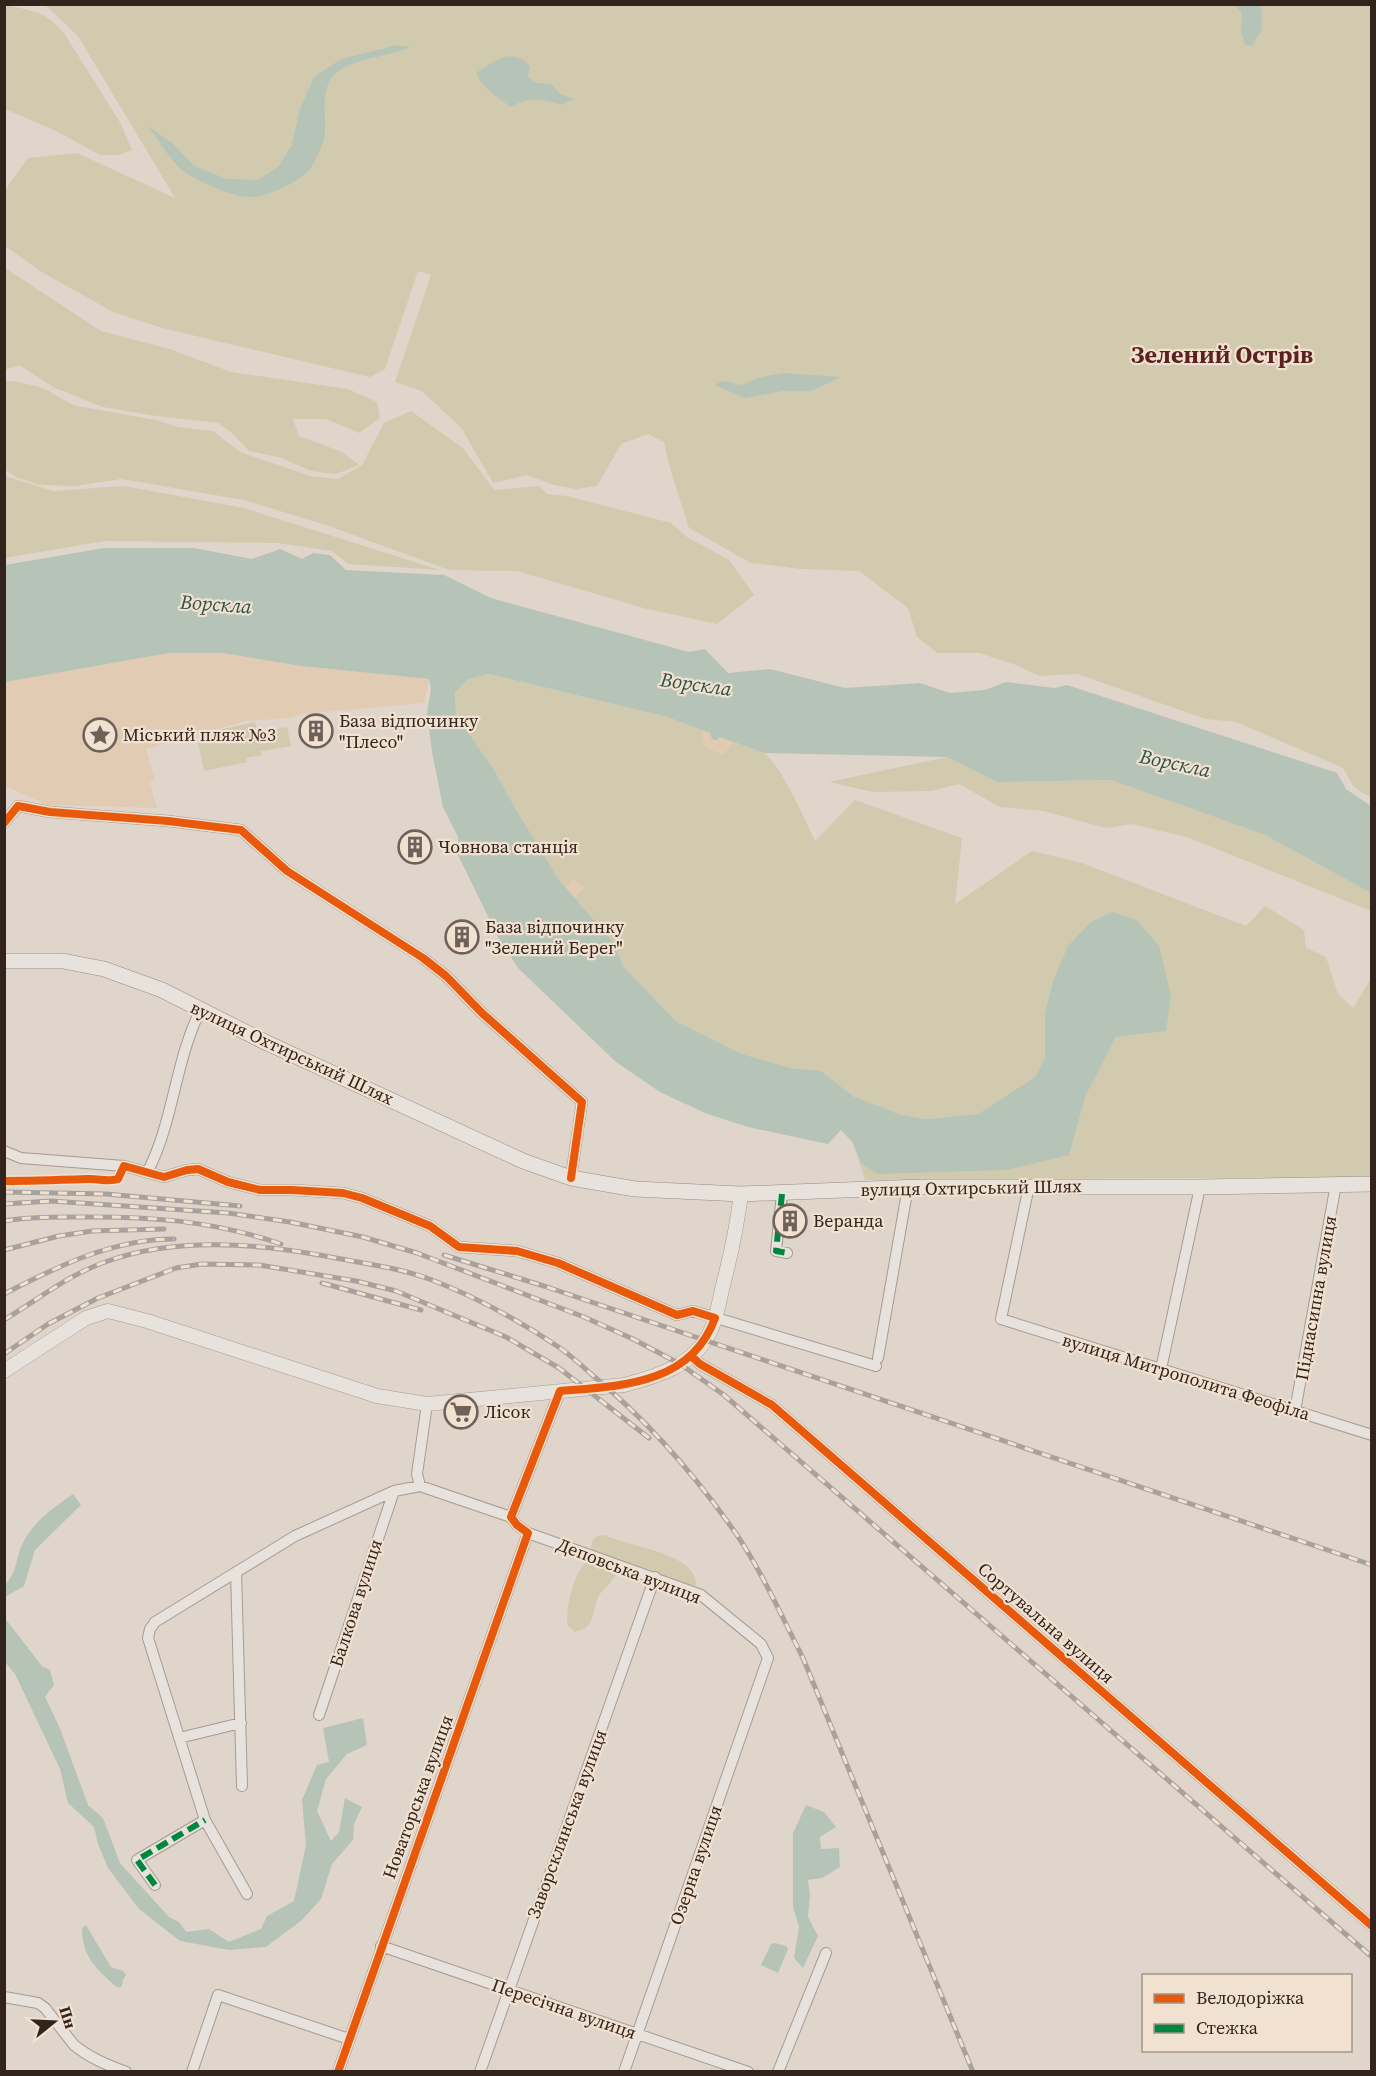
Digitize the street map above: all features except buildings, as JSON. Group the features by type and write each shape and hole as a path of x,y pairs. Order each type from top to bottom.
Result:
{"main road":[{"name":"вулиця Охтирський Шлях","path":"4,961 63,961 104,969 162,990 265,1042 523,1161 571,1178 635,1189 782,1194 908,1187 1200,1187 1371,1184"}],"street":[{"path":"4,823 18,806 50,812 168,821 241,830 287,871 423,957 582,1102 571,1178"},
{"path":"148,1171 160,1148 191,1028 201,1010"},
{"path":"4,1151 21,1158 123,1166 164,1177 198,1169 228,1182 260,1190 344,1193 430,1226 459,1247 517,1251 558,1263 677,1315 693,1311 877,1362 908,1187"},
{"name":"Піднасипна вулиця","path":"1295,1411 1336,1184"},
{"name":"вулиця Митрополита Феофіла","path":"1029,1186 1001,1319 1371,1435"},
{"path":"1161,1369 1200,1187"},
{"path":"4,1371 86,1317 108,1311 147,1321 377,1396 427,1404 624,1385 663,1373 691,1356 709,1334 736,1233 741,1194"},
{"path":"782,1194 776,1251 787,1253"},
{"name":"Сортувальна вулиця","path":"691,1356 700,1364 772,1405 1371,1926"},
{"path":"512,1517 560,1390"},
{"path":"420,1486 417,1474 427,1404"},
{"name":"Деповська вулиця","path":"179,1738 148,1638 155,1622 295,1536 394,1491 420,1486 512,1517 517,1525 528,1533 701,1595 761,1644 768,1658"},
{"name":"Балкова вулиця","path":"319,1715 394,1491"},
{"name":"Новаторська вулиця","path":"338,2072 528,1533"},
{"path":"236,1572 242,1786"},
{"name":"Заворсклянська вулиця","path":"480,2072 655,1577"},
{"name":"Озерна вулиця","path":"624,2072 768,1658"},
{"path":"241,1723 179,1738 205,1820 248,1894"},
{"path":"155,1885 137,1860 205,1820"},
{"name":"Пересічна вулиця","path":"381,1946 748,2072"},
{"path":"778,2072 826,1953"},
{"path":"192,2072 218,1995 349,2038"},
{"path":"4,1997 38,2003 45,2008 74,2045 98,2066 126,2072"}],"shaded area":[{"path":"8,5 45,16 64,33 121,124 132,150 119,155 100,155 56,131 5,109 4,6"},
{"path":"45,5 1371,5 1371,798 1353,786 1343,768 1236,722 1206,719 1077,674 1040,676 1016,665 979,653 937,653 917,637 908,608 859,571 801,569 751,563 689,528 664,442 648,434 621,444 597,486 576,489 554,485 527,475 493,483 462,429 422,391 395,382 431,275 418,271 385,369 370,377 162,328 113,312 40,271 5,246 5,190 28,158 77,153 175,198 78,36"},
{"path":"5,268 101,331 170,349 231,372 348,389 377,402 380,418 359,433 326,419 293,419 299,436 342,452 359,465 336,474 311,471 282,458 249,451 232,433 218,423 103,407 55,388 19,365 5,370"},
{"path":"5,381 42,388 77,406 156,420 178,427 213,431 240,452 310,476 338,479 362,465 384,423 411,411 463,448 494,490 539,486 547,494 567,496 671,523 687,537 729,560 754,595 717,624 647,609 517,571 449,570 326,525 244,500 121,479 75,486 40,485 18,478 5,470"},
{"path":"5,476 53,491 124,486 244,508 440,570 348,564 332,551 277,543 104,541 5,558"},
{"path":"489,674 667,717 765,753 779,770 815,841 855,800 962,838 955,904 1032,851 1082,863 1246,926 1265,906 1304,930 1306,948 1326,957 1338,994 1353,1008 1371,979 1371,1177 865,1180 853,1143 861,1163 1069,1155 1086,1095 1116,1037 1045,1014 1045,1057 1035,1077 978,1114 926,1119 901,1115 853,1096 821,1071 791,1068 742,1054 676,1021 623,966 614,943 559,880 493,768 456,715 455,693 468,679"},
{"path":"255,722 259,742 258,732 287,727 291,746 261,751 262,755 246,758 247,762 204,771 198,743 202,742 200,734"},
{"path":"947,757 997,782 1111,780 1265,835 1371,893 1371,911 1187,837 1132,824 1106,828 1043,811 1000,807 959,784 932,791 873,792 829,782"},
{"path":"604,1535 679,1561 688,1567 697,1584 691,1589 595,1553 591,1548 592,1541 597,1536"},
{"path":"590,1560 613,1568 616,1575 600,1594 591,1622 588,1626 575,1632 568,1626 569,1601 575,1580"}],"sand":[{"name":"Міський пляж №3","path":"169,653 223,653 301,666 429,679 424,703 246,721 146,749 155,780 149,782 157,808 48,805 5,786 4,682"},
{"path":"701,730 734,742 723,755 705,747"},
{"path":"573,879 584,888 575,897 565,887"}],"water":[{"path":"1234,5 1261,5 1262,29 1252,46 1245,45 1241,31 1242,13"},
{"path":"397,45 410,47 346,67 331,79 327,86 325,102 325,136 311,168 283,188 265,194 244,197 195,179 173,160 148,126 173,144 194,166 227,179 258,180 279,166 292,144 300,109 314,77 341,59"},
{"path":"508,56 526,62 530,67 528,77 537,83 551,84 561,94 574,99 562,105 542,100 530,100 511,107 486,88 476,73 492,62"},
{"path":"783,373 841,377 811,391 783,391 745,398 715,385 722,381 742,385 757,378"},
{"name":"Ворскла","path":"104,548 194,548 252,559 280,549 302,559 313,553 330,555 346,570 444,575 491,598 689,652 705,649 728,673 770,669 845,688 920,683 950,693 985,690 1006,682 1054,688 1067,685 1337,773 1346,789 1371,806 1371,893 1265,835 1111,780 997,782 947,757 765,753 720,737 717,740 712,739 710,733 667,717 489,674 468,679 455,693 456,715 493,768 559,880 614,943 623,966 676,1021 742,1054 791,1068 821,1071 853,1096 901,1115 926,1119 978,1114 1035,1077 1045,1057 1045,1014 1053,981 1068,946 1091,922 1112,912 1137,920 1159,946 1171,996 1166,1031 1116,1037 1086,1095 1069,1155 1007,1170 878,1174 861,1163 853,1143 841,1130 828,1144 748,1127 705,1113 660,1092 616,1062 519,969 501,943 458,855 458,837 443,807 427,713 431,689 429,679 301,666 223,653 169,653 5,682 5,565"},
{"path":"73,1494 81,1505 35,1550 24,1586 5,1597 5,1585 14,1571 25,1538 43,1517"},
{"path":"4,1617 42,1666 50,1670 54,1685 45,1697 59,1726 88,1805 103,1818 120,1863 169,1917 179,1922 186,1932 209,1929 229,1942 261,1929 267,1916 294,1901 306,1845 302,1800 317,1765 329,1762 323,1728 363,1718 367,1745 347,1754 326,1779 317,1811 331,1841 339,1832 345,1798 362,1807 354,1824 353,1840 332,1864 321,1899 302,1920 266,1947 229,1950 180,1941 139,1909 108,1868 94,1827 68,1803 60,1769 15,1674 5,1662"},
{"path":"806,1805 824,1812 836,1827 820,1837 821,1849 839,1848 840,1867 822,1878 808,1880 810,1895 808,1917 818,1936 803,1968 794,1958 799,1927 793,1907 793,1833"},
{"path":"86,1925 111,1967 123,1971 126,1975 122,1986 118,1988 92,1962 83,1938 82,1928"},
{"path":"771,1944 786,1946 788,1949 778,1973 761,1965"}],"railway":[{"path":"4,1192 106,1194 240,1206"},
{"path":"4,1204 51,1201 228,1213 290,1222 363,1237 417,1253 584,1317 680,1364 724,1395 1372,1957"},
{"path":"4,1221 56,1217 179,1221 229,1230 281,1244"},
{"path":"4,1250 59,1236 92,1231 164,1229"},
{"path":"4,1294 86,1256 129,1244 174,1239"},
{"path":"4,1320 67,1280 108,1261 134,1253 188,1245 244,1246 298,1251 419,1276 498,1310 568,1354 631,1409 669,1449 721,1513 755,1565 803,1658 973,2072"},
{"path":"444,1255 544,1286 1372,1565"},
{"path":"4,1354 48,1324 98,1298 176,1268 202,1264 259,1265 356,1281 396,1291 506,1337 559,1368 649,1438"},
{"path":"322,1283 421,1310"}],"marked path":[{"path":"782,1194 776,1251 787,1253"},
{"path":"155,1885 137,1860 205,1820"}],"cycle path":[{"path":"4,823 18,806 50,812 168,821 241,830 287,871 423,958 446,976 482,1013 582,1102 571,1178"},
{"path":"4,1181 115,1180 118,1179 124,1166 164,1177 198,1169 228,1182 260,1190 343,1193 362,1198 430,1226 459,1247 517,1251 558,1263 677,1315 693,1311 715,1318 704,1340 689,1357 671,1369 651,1378 629,1383 560,1391 511,1517 528,1533 338,2072"},
{"path":"691,1356 700,1364 772,1405 1372,1926"}],"place":[{"name":"База відпочинку \"Плесо\"","path":"316,731"},
{"name":"Міський пляж №3","path":"100,735"},
{"name":"Човнова станція","path":"415,847"},
{"name":"База відпочинку \"Зелений Берег\"","path":"462,937"},
{"name":"Веранда","path":"790,1221"},
{"name":"Лісок","path":"461,1412"}],"district":[{"name":"Зелений Острів","path":"1222,355"}]}
